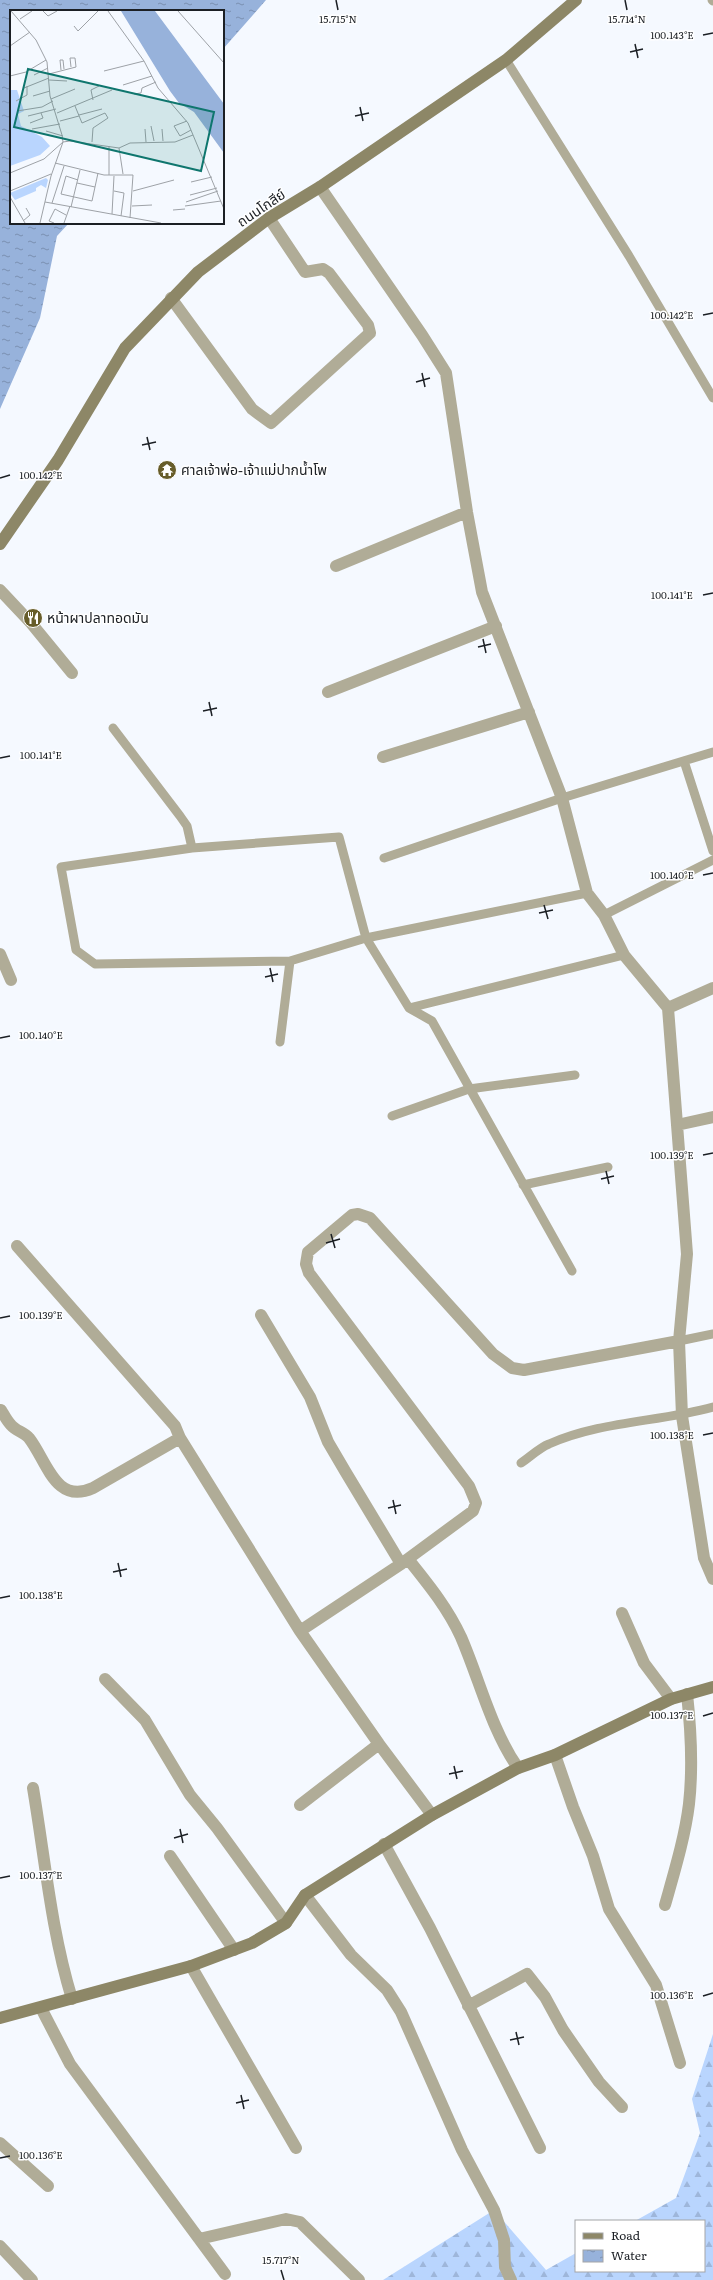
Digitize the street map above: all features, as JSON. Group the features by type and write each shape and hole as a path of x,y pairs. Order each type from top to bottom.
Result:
{"street":[{"name":"ถนนโกสีย์","path":"0,544 58,460 125,348 171,298 198,272 269,218 320,187 506,60 576,0"},
{"path":"320,187 422,335 446,373 466,512 482,592 562,798 587,893 604,915 624,955 668,1008 688,1254 679,1341 682,1416 713,1579"},
{"path":"171,298 252,409 271,423 370,333 368,325 329,273 323,269 305,272 269,218"},
{"path":"336,566 466,512"},
{"path":"0,590 72,673"},
{"path":"328,692 496,626"},
{"path":"383,757 529,712"},
{"path":"0,954 11,980"},
{"path":"668,1008 713,988"},
{"path":"677,1125 713,1117"},
{"path":"300,1631 404,1561 473,1511 476,1503 469,1486 309,1273 306,1264 308,1252 352,1215 358,1214 370,1218 493,1354 512,1368 524,1370 679,1341"},
{"path":"17,1246 175,1426 180,1438 300,1631 379,1744 432,1815"},
{"path":"260,1315 310,1397 332,1448 404,1561 441,1600 460,1637 504,1748 518,1768"},
{"path":"1,1410 11,1425 29,1438 62,1488 72,1493 83,1492 93,1488 180,1438"},
{"path":"622,1613 644,1663 671,1699"},
{"path":"106,1679 145,1720 190,1795 217,1828 286,1923"},
{"path":"0,2018 191,1966 252,1943 286,1923 305,1895 432,1815 518,1768 555,1755 671,1699 713,1687"},
{"path":"665,1905 675,1869 689,1805 691,1730 687,1694"},
{"path":"300,1805 379,1744"},
{"path":"555,1755 573,1807 593,1856 609,1909 656,1985 680,2064"},
{"path":"33,1788 52,1918 61,1962 72,1999"},
{"path":"384,1844 430,1928 540,2148"},
{"path":"170,1856 234,1950"},
{"path":"305,1895 351,1955 387,1990 400,2012 462,2150 494,2210 504,2240 506,2268 511,2280"},
{"path":"191,1966 296,2148"},
{"path":"468,2006 526,1974 545,1997 563,2030 599,2082 622,2107"},
{"path":"41,2008 70,2064 225,2274"},
{"path":"0,2143 48,2186"},
{"path":"199,2239 286,2219 300,2222 359,2280"},
{"path":"0,2246 32,2280"}],"lane":[{"path":"506,60 629,256 713,398"},
{"path":"113,728 187,826 192,848"},
{"path":"384,858 562,798 713,752"},
{"path":"684,761 713,850"},
{"path":"572,1271 432,1021 409,1008 366,938 339,837 192,848 61,867 76,950 95,964 290,961 366,938 587,893"},
{"path":"604,915 713,860"},
{"path":"409,1008 624,955"},
{"path":"280,1042 290,961"},
{"path":"392,1116 469,1089 575,1075"},
{"path":"523,1184 608,1167"},
{"path":"679,1341 713,1334"},
{"path":"521,1462 548,1444 584,1433 628,1422 682,1416 713,1407"}],"green space":[{"path":"713,2034 713,2280 383,2280 494,2210 546,2270 575,2254 575,2272 705,2272 705,2220 637,2220 676,2198 700,2133 692,2099"}],"water":[{"path":"0,0 266,0 224,48 224,10 10,10 10,224 68,224 57,236 40,318 0,409"}],"place":[{"name":"ศาลเจ้าพ่อ-เจ้าแม่ปากน้ำโพ","path":"167,470"},
{"name":"หน้าผาปลาทอดมัน","path":"33,618"}]}
